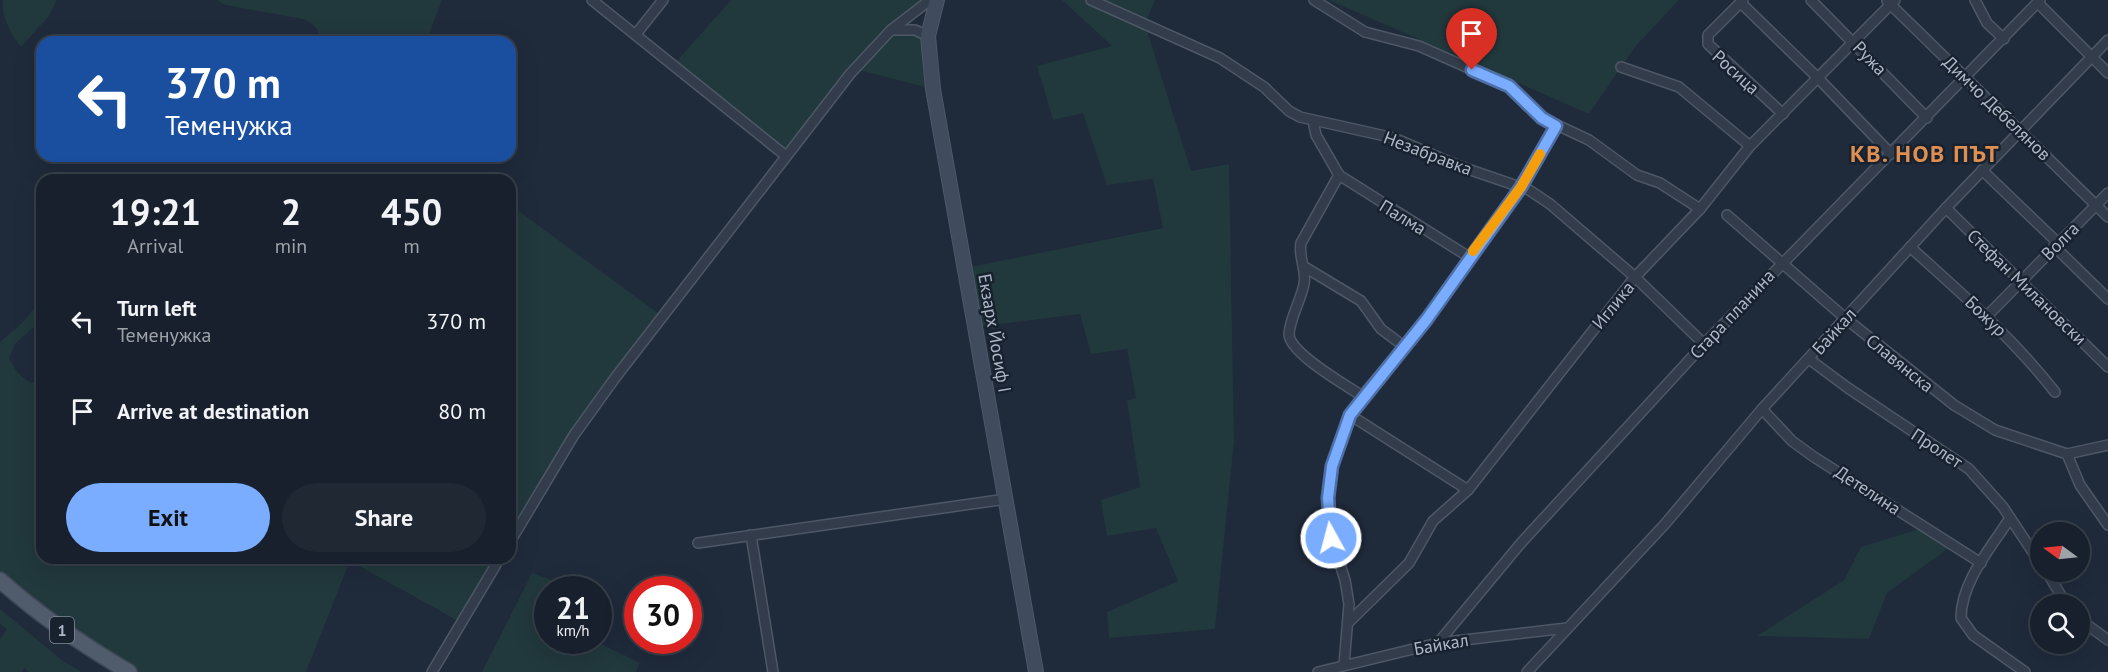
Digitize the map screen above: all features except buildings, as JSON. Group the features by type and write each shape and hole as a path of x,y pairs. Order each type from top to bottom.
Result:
{"main road":[{"name":"Екзарх Йосиф I","path":"937,0 928,36 935,107 1036,672"},
{"name":"1","path":"0,580 30,607 55,625 129,672"}],"street":[{"path":"592,0 786,156"},
{"path":"636,34 663,0"},
{"path":"516,532 574,435 615,378 786,156 850,74 891,30 930,0"},
{"name":"Незабравка","path":"1090,0 1221,58 1264,87 1289,111 1313,121 1394,138 1459,166 1521,187 1550,204 1635,277 1704,344"},
{"path":"1314,0 1365,32 1419,46 1509,86 1542,118 1589,140 1637,175 1660,183 1700,209"},
{"name":"Ружа","path":"1811,0 1927,118"},
{"path":"1975,0 1988,22 2004,39"},
{"name":"Иглика","path":"1348,622 1409,563 1433,521 1468,490 1635,277 1700,209 1750,146 1819,79 1890,1"},
{"name":"Димчо Дебелянов","path":"1890,1 2108,217"},
{"path":"2039,1 2108,72"},
{"name":"Стара планина","path":"1438,643 1521,543 1781,261 1892,154 2039,1"},
{"path":"1742,2 1892,154"},
{"name":"Росица","path":"1742,2 1708,35 1707,44 1784,114"},
{"path":"891,30 903,28 928,36"},
{"name":"Байкал","path":"1527,672 1665,524 1762,410 1910,247 2108,40"},
{"path":"1621,67 1678,87 1750,146"},
{"path":"1313,121 1316,135 1339,175 1301,243 1299,251 1305,282 1289,332 1290,341 1306,358 1362,396"},
{"path":"1344,665 1348,622 1347,596 1328,526 1328,498 1332,466 1350,415 1362,396 1405,347 1468,257 1521,187 1556,126"},
{"path":"1982,170 2108,299"},
{"name":"Палма","path":"1339,175 1468,257"},
{"name":"Волга","path":"1987,316 2108,193"},
{"name":"Стефан Милановски","path":"1946,208 2108,367"},
{"name":"Славянска","path":"1727,215 1845,318 1929,387 1981,422 2016,438 2067,454 2108,445"},
{"name":"Божур","path":"1910,247 1987,316 2029,358 2055,392"},
{"path":"1303,266 1361,301 1381,329 1405,347"},
{"name":"Пролет","path":"1809,359 1969,470 1983,482 2030,548"},
{"name":"Детелина","path":"1762,410 1792,441 1981,564"},
{"path":"1350,415 1468,490"},
{"path":"2067,454 2080,484 2108,525"},
{"path":"698,543 1006,499"},
{"path":"2010,518 1964,595 1961,618 1973,635 2025,672"},
{"path":"751,535 773,672"},
{"path":"432,672 497,564"},
{"path":"2090,627 2108,640"},
{"name":"Байкал","path":"1318,672 1438,643 1567,628"}],"green space":[{"path":"3,0 57,0 49,16 21,47 5,19"},
{"path":"217,0 442,0 428,36 319,36 316,28 303,19 225,5"},
{"path":"731,0 930,0 892,30 928,36 933,89 855,69 786,156 674,64"},
{"path":"1062,0 1155,0 1145,24 1191,171 1229,164 1234,441 1215,629 1109,638 1107,612 1178,581 1156,528 1107,536 1101,500 1140,487 1127,401 1136,398 1127,349 1091,354 1080,314 977,327 965,268 1163,228 1153,179 1107,185 1083,113 1053,120 1037,66 1112,46"},
{"path":"1329,0 1679,0 1635,47 1589,114"},
{"path":"516,209 662,316 615,378 516,533"},
{"path":"36,306 36,325 15,344 9,358 14,368 26,380 36,384 36,564 349,564 306,672 129,672 0,580 0,342 23,322"},
{"path":"1925,527 1953,545 1887,593 1869,639 1757,636 1844,580 1861,547"},
{"path":"355,564 496,564 462,623"},
{"path":"532,573 541,576 534,576 534,654 612,654 612,649 640,663 636,672 482,672"},
{"path":"0,609 63,661 82,672 29,672 24,668 22,672 0,672 0,639 7,629 0,624"}],"slow traffic":[{"path":"1473,251 1521,187 1540,154"}],"district":[{"name":"КВ. НОВ ПЪТ","path":"1925,153"}],"route":[{"path":"1331,538 1328,526 1328,498 1332,466 1350,415 1362,396 1427,319 1468,257 1521,187 1556,126 1533,110 1518,92 1493,78 1472,70"}]}
